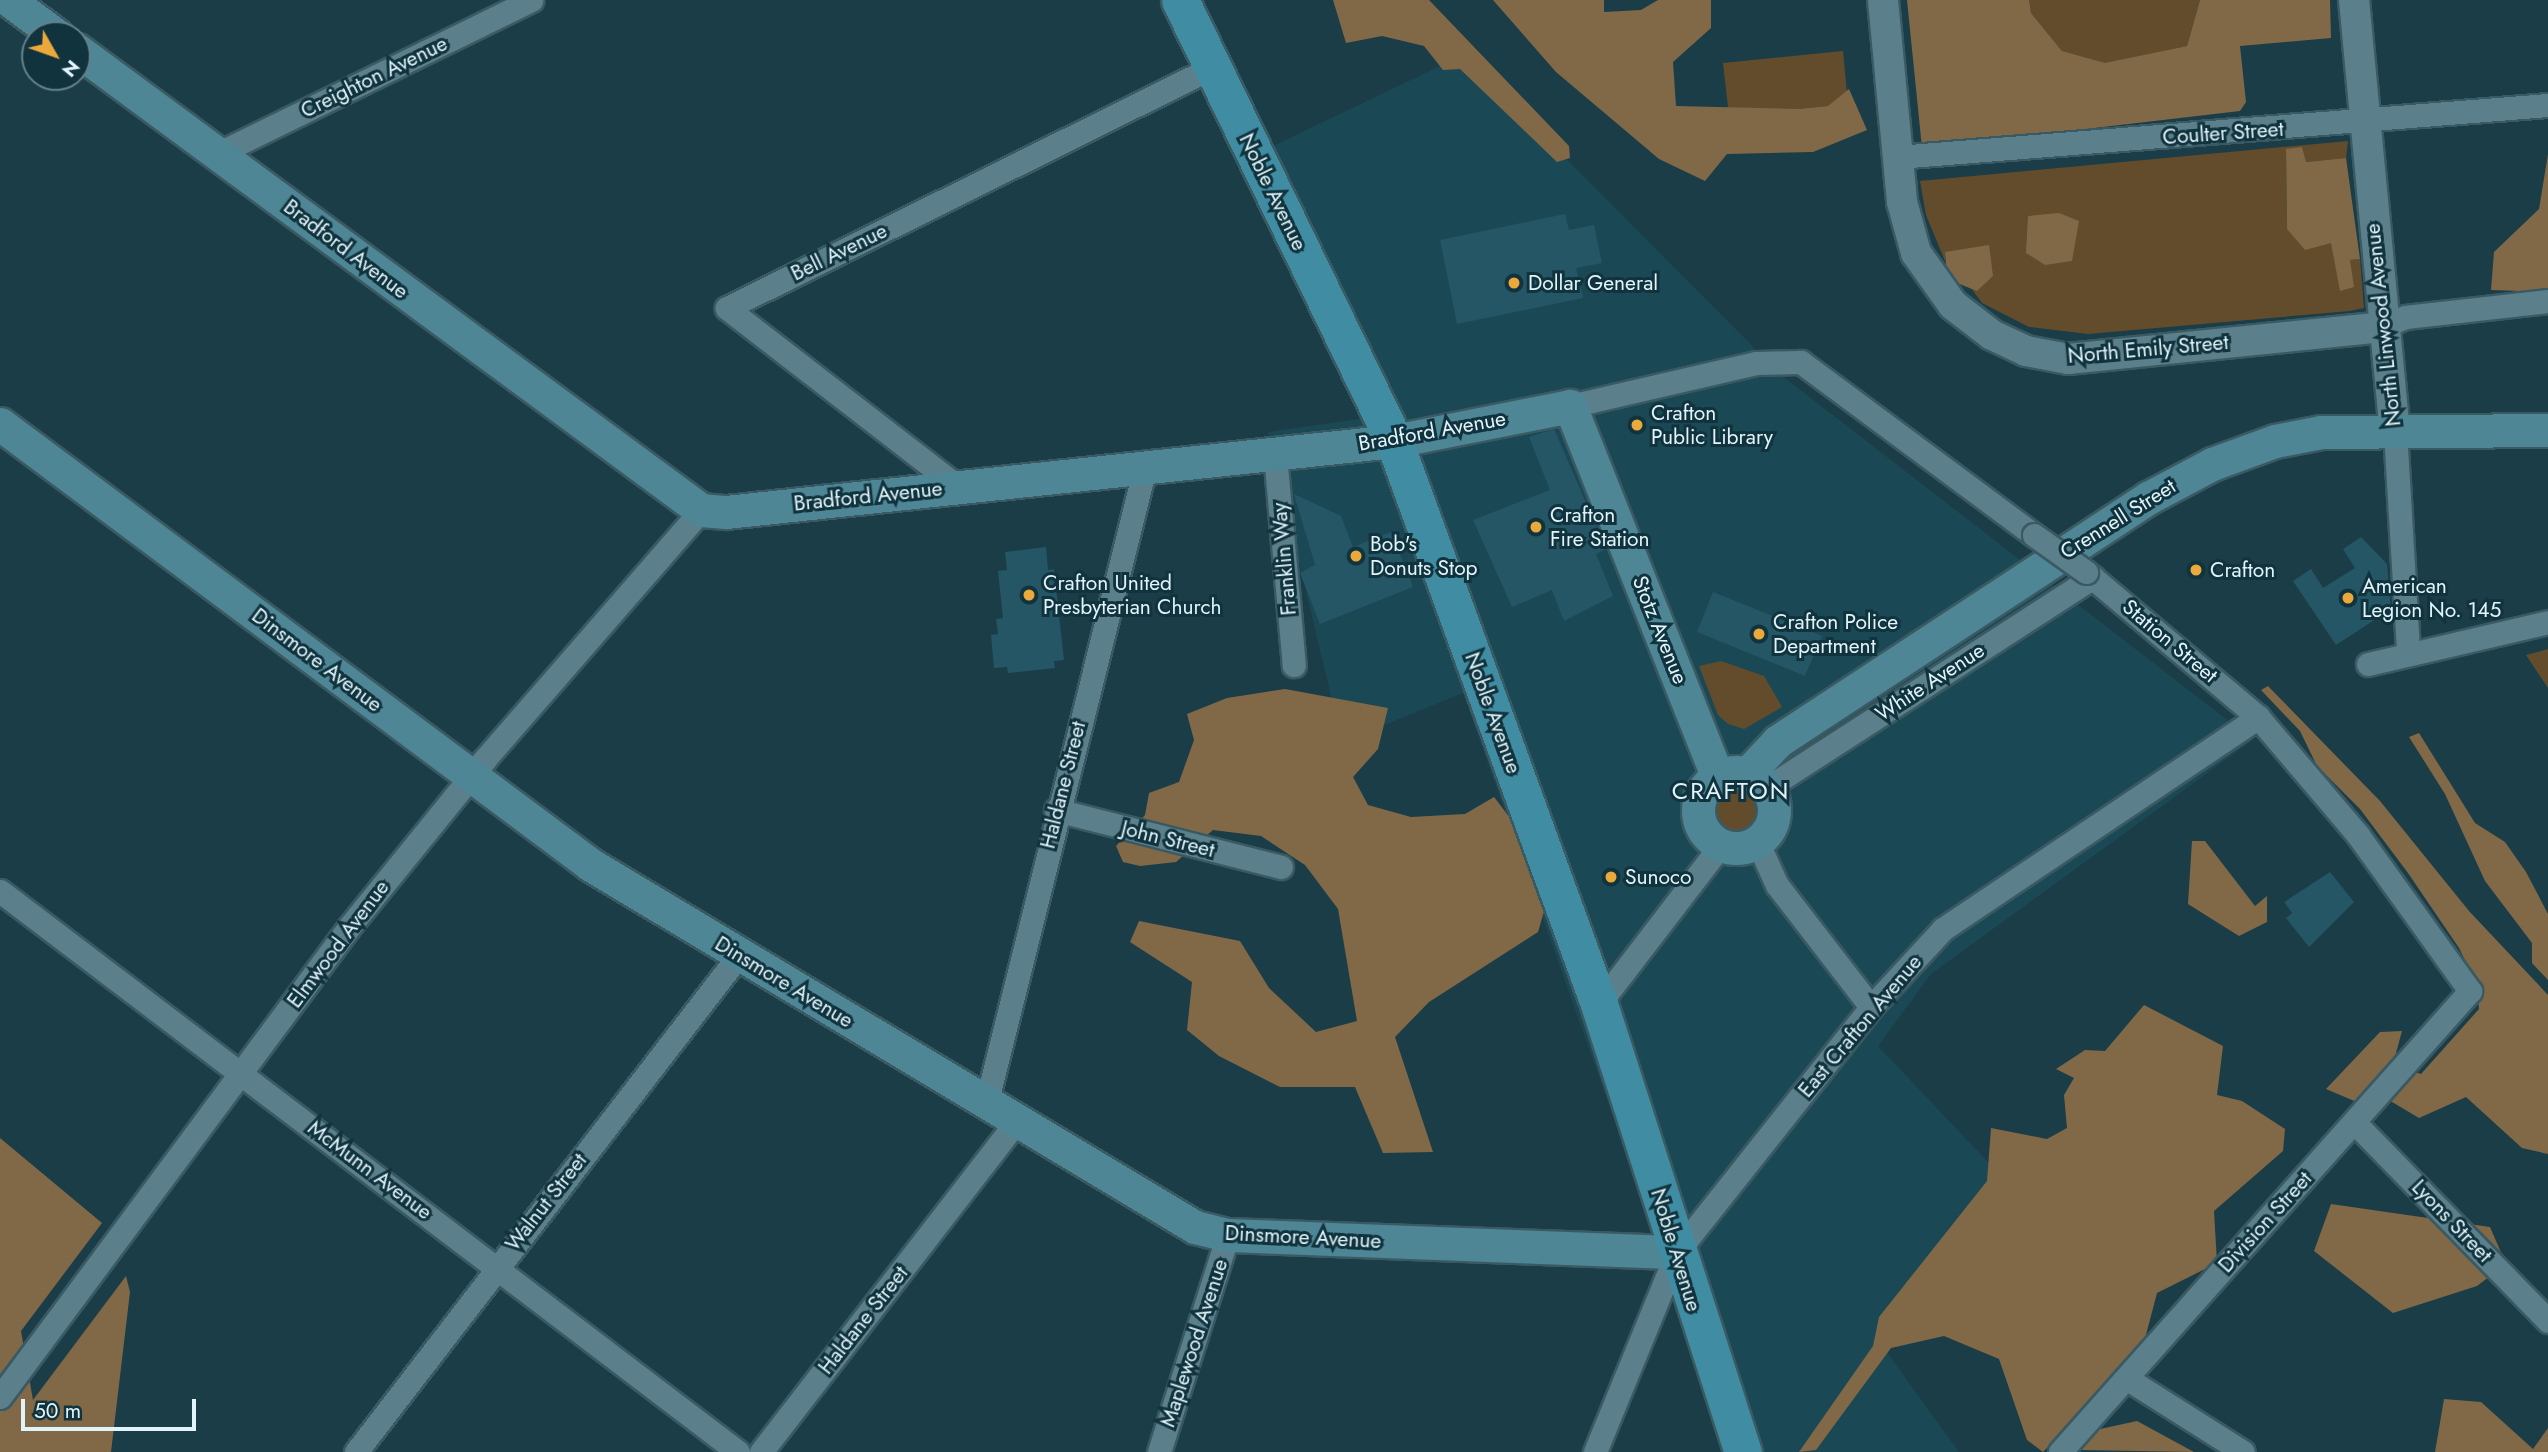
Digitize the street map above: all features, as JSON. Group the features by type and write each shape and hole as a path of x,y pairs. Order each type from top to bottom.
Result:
{"main road":[{"path":"9,0 37,21"},
{"name":"Noble Avenue","path":"1180,0 1394,441 1599,1004 1743,1452"},
{"name":"Bradford Avenue","path":"91,60 701,510 726,512 1394,441 1570,406"},
{"name":"Stotz Avenue","path":"1570,406 1744,779"},
{"name":"Dinsmore Avenue","path":"0,424 591,865 1195,1227 1228,1235 1677,1252"},
{"name":"Crennell Street","path":"1744,779 1778,741 2168,486 2275,441 2321,432 2548,430"},
{"path":"1744,779 1772,822 1757,841 1721,845 1702,828 1698,816 1703,791 1744,779"}],"street":[{"name":"Creighton Avenue","path":"217,154 531,0"},
{"name":"North Emily Street","path":"1883,0 1902,202 1916,253 1930,279 1992,335 2026,351 2068,359 2382,327"},
{"name":"North Linwood Avenue","path":"2354,0 2362,122 2395,431 2408,651"},
{"name":"Bell Avenue","path":"957,486 727,308 1211,68"},
{"name":"Coulter Street","path":"1897,157 2362,122 2548,105"},
{"path":"2382,327 2405,317 2548,301"},
{"name":"Bradford Avenue","path":"1570,406 1756,363 1801,362"},
{"name":"Station Street","path":"1801,362 2089,575 2258,717 2358,835 2470,991"},
{"name":"Franklin Way","path":"1275,454 1294,665"},
{"name":"Haldane Street","path":"986,1104 1056,810 1145,467"},
{"name":"Elmwood Avenue","path":"0,1397 240,1074 471,775 701,510"},
{"name":"White Avenue","path":"1744,779 2089,575"},
{"path":"2368,664 2408,651 2434,650 2548,622"},
{"name":"East Crafton Avenue","path":"1595,1452 1677,1252 1871,1007 1943,929 2258,717"},
{"name":"John Street","path":"1056,810 1281,867"},
{"path":"1757,841 1777,885 1871,1007"},
{"path":"1599,1004 1721,845"},
{"name":"McMunn Avenue","path":"0,891 496,1265 738,1452"},
{"name":"Walnut Street","path":"356,1452 496,1265 739,955"},
{"name":"Division Street","path":"2060,1452 2470,991"},
{"name":"Haldane Street","path":"761,1452 1016,1122"},
{"name":"Lyons Street","path":"2354,1122 2548,1321"},
{"name":"Maplewood Avenue","path":"1159,1452 1228,1235"},
{"path":"2126,1378 2243,1452"}],"shaded area":[{"path":"1333,0 1429,0 1569,146 1570,158 1557,162 1460,69 1443,70 1424,46 1382,36 1346,43"},
{"path":"1493,0 1604,0 1604,12 1641,10 1658,0 1711,0 1711,28 1673,62 1676,106 1798,109 1828,106 1849,89 1867,130 1813,152 1727,154 1705,181 1659,159 1556,72"},
{"path":"1907,0 2029,0 2031,13 2062,51 2105,63 2187,46 2200,0 2330,0 2331,38 2240,46 2246,102 2240,111 1922,148"},
{"path":"2029,0 2200,0 2187,46 2105,64 2062,51 2031,13"},
{"path":"1843,51 1848,104 1729,116 1723,63"},
{"path":"1463,55 1781,375 2253,740 1931,974 1878,1046 2002,1177 1875,1336 1959,1452 1732,1452 1463,693 1342,742 1268,432 1401,413 1273,146"},
{"path":"2348,141 2346,158 2306,162 2286,149 2286,156 2287,229 2331,242 2350,260 2360,259 2364,308 2350,311 2088,334 2029,327 1982,303 1945,252 1945,261 1926,215 1920,181"},
{"path":"2302,147 2306,162 2346,158 2360,259 2350,260 2354,287 2340,291 2331,243 2305,250 2287,229 2286,149"},
{"path":"2548,154 2548,292 2491,290 2494,252 2539,209"},
{"path":"2059,213 2079,221 2072,261 2045,265 2026,253 2028,216"},
{"path":"1989,245 1993,276 1977,291 1947,279 1945,252"},
{"path":"2548,649 2548,688 2526,655"},
{"path":"1721,661 1764,676 1782,707 1744,729 1728,724 1718,715 1699,666"},
{"path":"2268,686 2380,801 2469,911 2548,995 2548,1154 2522,1148 2466,1097 2419,1118 2372,1090 2359,1103 2326,1089 2380,1032 2402,1031 2393,1064 2421,1074 2479,1009 2477,985 2459,948 2408,873 2360,809 2317,766 2300,731 2261,690"},
{"path":"1285,689 1388,708 1378,749 1353,777 1368,805 1411,817 1465,814 1494,797 1517,827 1545,908 1538,932 1429,1002 1395,1037 1433,1152 1383,1153 1355,1087 1280,1087 1219,1056 1187,1030 1192,982 1130,942 1139,921 1240,941 1269,988 1316,1032 1357,1021 1338,909 1305,865 1261,836 1213,830 1176,862 1140,866 1123,862 1116,846 1145,815 1149,793 1179,782 1194,740 1187,714 1227,698"},
{"path":"2419,733 2475,823 2505,842 2526,872 2548,914 2548,980 2532,963 2532,943 2485,881 2445,794 2409,737"},
{"path":"1736,790 1751,796 1757,811 1751,826 1736,832 1721,826 1715,811 1721,796"},
{"path":"2192,841 2205,841 2255,906 2267,896 2267,922 2239,936 2188,904"},
{"path":"2144,1005 2223,1046 2217,1095 2242,1101 2285,1129 2283,1151 2214,1211 2217,1263 2157,1293 2142,1350 2043,1452 2027,1440 1999,1359 1944,1336 1891,1348 1816,1450 1799,1452 1873,1346 1879,1317 1987,1181 1991,1128 2047,1139 2067,1128 2064,1095 2074,1078 2056,1069 2085,1050 2105,1051"},
{"path":"0,1138 102,1223 21,1331 33,1400 126,1276 130,1292 111,1452 0,1452"},
{"path":"2331,1204 2490,1227 2506,1264 2477,1286 2393,1313 2314,1251"},
{"path":"2444,1399 2481,1402 2533,1449 2548,1428 2548,1452 2435,1452"},
{"path":"2137,1421 2194,1452 2081,1450 2091,1431"}],"building":[{"name":"Dollar General","path":"1565,214 1569,230 1594,225 1602,263 1576,268 1583,298 1457,324 1440,240"},
{"name":"Crafton Fire Station","path":"1554,429 1606,549 1596,554 1613,596 1564,621 1552,590 1512,607 1473,520 1550,490 1529,437"},
{"name":"Bob's Donuts Stop","path":"1294,494 1341,516 1353,547 1391,532 1413,587 1320,624 1300,573 1315,565"},
{"name":"American Legion No. 145","path":"2361,537 2387,564 2391,609 2336,645 2293,581 2311,569 2323,588 2355,568 2343,549"},
{"name":"Crafton United Presbyterian Church","path":"1046,547 1048,570 1054,569 1064,660 1054,661 1055,668 1008,673 1007,667 994,668 991,635 998,634 996,619 1003,618 998,571 1007,570 1005,552"},
{"name":"Crafton Police Department","path":"1713,592 1822,636 1805,676 1697,632"},
{"path":"2330,872 2354,902 2309,947 2286,918 2292,913 2284,902"}],"place":[{"name":"Dollar General","path":"1514,283"},
{"name":"Crafton Public Library","path":"1637,425"},
{"name":"Crafton Fire Station","path":"1536,527"},
{"name":"Bob's Donuts Stop","path":"1356,556"},
{"name":"Crafton","path":"2196,570"},
{"name":"Crafton United Presbyterian Church","path":"1029,595"},
{"name":"American Legion No. 145","path":"2348,598"},
{"name":"Crafton Police Department","path":"1759,634"},
{"name":"Sunoco","path":"1611,877"}],"district":[{"name":"CRAFTON","path":"1731,791"}]}
